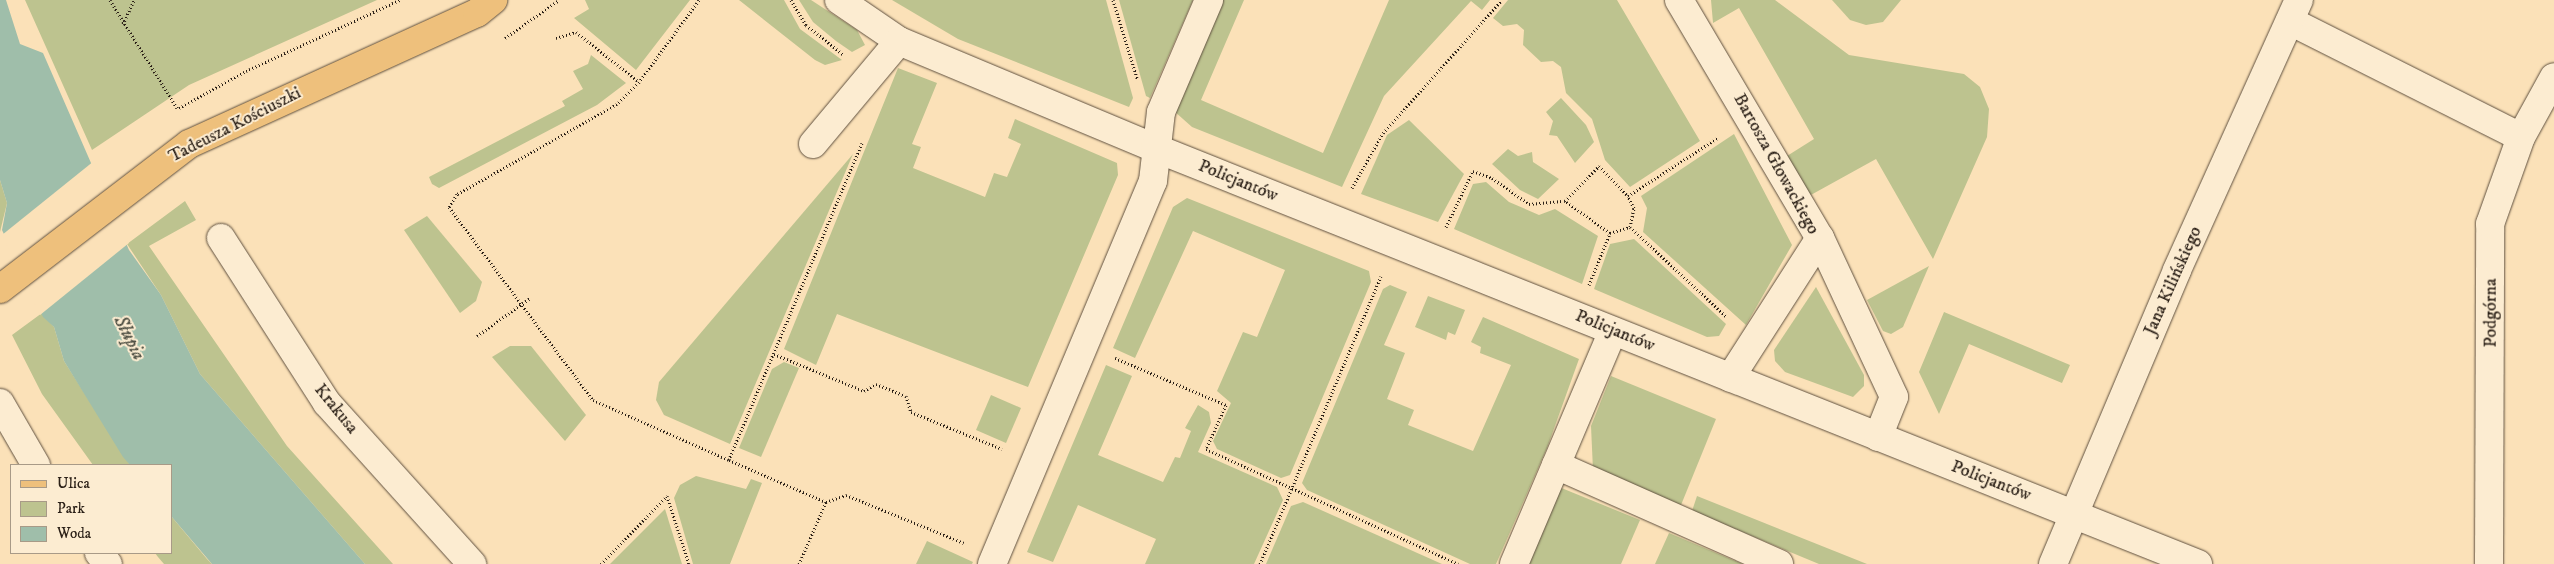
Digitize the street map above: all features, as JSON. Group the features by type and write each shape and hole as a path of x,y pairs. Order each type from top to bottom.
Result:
{"main road":[{"name":"Tadeusza Kościuszki","path":"1,289 145,175 189,144 258,110 477,13 493,0"}],"street":[{"name":"Policjantów","path":"839,0 899,41 1155,148 2198,564"},
{"path":"993,560 1153,181 1155,148 1161,112 1209,0"},
{"name":"Bartosza Głowackiego","path":"1679,0 1820,238 1730,378"},
{"path":"2295,10 2521,137"},
{"name":"Jana Kilińskiego","path":"2053,564 2295,10"},
{"path":"813,144 899,41"},
{"name":"Podgórna","path":"2490,564 2490,224 2521,137 2554,76"},
{"name":"Krakusa","path":"221,238 327,403 472,564"},
{"path":"1820,238 1894,397 1878,437"},
{"path":"1514,564 1614,331"},
{"path":"0,403 35,464"},
{"path":"1556,465 1779,564"},
{"path":"100,554 108,564"}],"path":[{"path":"110,0 123,24 172,93"},
{"path":"123,24 134,0"},
{"path":"179,108 246,71 400,0"},
{"path":"699,0 639,82 600,116 451,200 450,213 593,400 826,502 846,495 993,560"},
{"path":"1113,0 1145,106 1161,112"},
{"path":"1335,219 1383,132 1502,0"},
{"path":"556,38 570,32 584,36 639,82"},
{"path":"1628,196 1750,117"},
{"path":"729,460 865,136"},
{"path":"1565,201 1599,166 1628,196 1634,208 1630,228"},
{"path":"1431,258 1473,171 1492,178 1529,204 1565,201 1610,233 1630,228"},
{"path":"1630,228 1754,341"},
{"path":"1576,316 1610,233"},
{"path":"1260,564 1395,243"},
{"path":"477,336 530,298"},
{"path":"1083,345 1226,405 1206,449 1458,564"},
{"path":"774,354 864,391 876,384 906,396 911,412 1011,453"},
{"path":"601,564 668,496 689,564"},
{"path":"799,564 826,502"}],"green space":[{"path":"25,0 377,0 189,85 92,150"},
{"path":"585,0 690,0 636,70 574,18 589,9"},
{"path":"739,0 784,0 800,29 842,60 825,65 815,60"},
{"path":"799,0 811,0 857,30 865,45 852,52 813,22"},
{"path":"892,0 1106,0 1133,98 1129,107 958,39"},
{"path":"1119,0 1193,0 1150,98 1146,96"},
{"path":"1222,0 1244,0 1201,100 1323,153 1389,0 1490,0 1482,10 1471,1 1384,96 1342,187 1192,127 1174,111"},
{"path":"1508,0 1617,0 1700,141 1630,187 1605,160 1592,119 1566,93 1561,67 1553,61 1541,62 1523,45 1524,30 1517,24 1503,26 1493,18"},
{"path":"1711,0 1775,0 1849,55 1964,74 1980,87 1989,109 1987,137 1933,259 1876,159 1809,196 1787,156 1814,139 1739,8 1713,23"},
{"path":"1832,0 1901,0 1883,22 1866,25 1850,20"},
{"path":"591,55 626,83 597,105 439,188 432,184 429,177 565,106 562,101 583,89 573,71 588,64"},
{"path":"898,68 937,83 912,144 921,147 913,168 985,197 994,173 1007,177 1021,144 1008,138 1015,119 1117,163 1118,175 1028,387 837,314 816,365 784,349"},
{"path":"1561,98 1586,125 1594,142 1575,163 1557,136 1549,135 1553,121 1546,112"},
{"path":"1409,120 1464,174 1438,222 1361,194 1387,135"},
{"path":"1734,134 1792,245 1746,325 1643,232 1647,208 1641,196"},
{"path":"1508,149 1518,156 1532,152 1533,162 1559,179 1538,199 1520,190 1492,164"},
{"path":"853,154 730,444 664,415 656,400 659,382"},
{"path":"0,180 7,203 0,232"},
{"path":"1486,182 1509,202 1539,215 1555,209 1598,236 1582,284 1454,229 1473,184"},
{"path":"1187,198 1369,271 1371,282 1290,475 1281,478 1217,449 1213,441 1231,403 1217,391 1243,332 1257,337 1285,270 1193,231 1135,358 1113,348 1173,207"},
{"path":"185,201 196,220 149,246 287,446 393,564 365,564 200,374 161,295 127,244"},
{"path":"427,216 482,282 476,301 460,313 404,230"},
{"path":"1634,239 1726,324 1719,336 1707,337 1594,289 1610,244"},
{"path":"1929,266 1903,327 1891,334 1883,331 1867,300"},
{"path":"1390,285 1407,292 1384,345 1405,353 1387,399 1414,410 1408,425 1473,451 1511,365 1480,353 1481,347 1471,342 1483,317 1579,359 1547,448 1496,564 1470,564 1307,490 1302,483 1383,289"},
{"path":"1816,287 1864,375 1864,386 1853,397 1785,372 1775,361 1774,350"},
{"path":"1428,296 1465,310 1455,335 1448,332 1446,340 1415,327"},
{"path":"1944,312 2070,365 2062,383 1969,344 1939,414 1919,372"},
{"path":"42,313 54,327 64,361 129,464 92,464 42,394 12,335"},
{"path":"510,346 531,346 586,415 565,441 492,357"},
{"path":"784,362 799,368 761,457 739,448 772,369"},
{"path":"1106,365 1132,376 1098,455 1163,482 1175,457 1180,458 1191,431 1185,428 1198,405 1209,412 1211,423 1198,452 1277,487 1283,500 1254,564 1145,564 1156,539 1078,505 1053,562 1027,552"},
{"path":"1611,376 1716,419 1681,505 1593,470 1591,426"},
{"path":"991,395 1021,408 1006,443 976,430"},
{"path":"696,476 746,489 751,479 762,483 730,564 693,564 674,498 680,485"},
{"path":"1559,487 1640,520 1621,564 1526,564"},
{"path":"1697,496 1867,564 1819,564 1692,511"},
{"path":"1303,502 1442,564 1266,564 1291,506"},
{"path":"665,509 682,564 610,564"},
{"path":"172,517 212,564 164,564 156,554 172,554"},
{"path":"1669,533 1733,560 1743,564 1655,564"},
{"path":"927,541 973,562 972,564 916,564"}],"water":[{"name":"Słupia","path":"0,0 6,0 20,44 43,53 129,250 161,295 200,374 365,564 212,564 172,517 172,464 129,464 64,361 54,327 43,317 2,230 7,203 0,180"}],"pier":[{"path":"94,161 129,243 40,315 2,235"}]}
